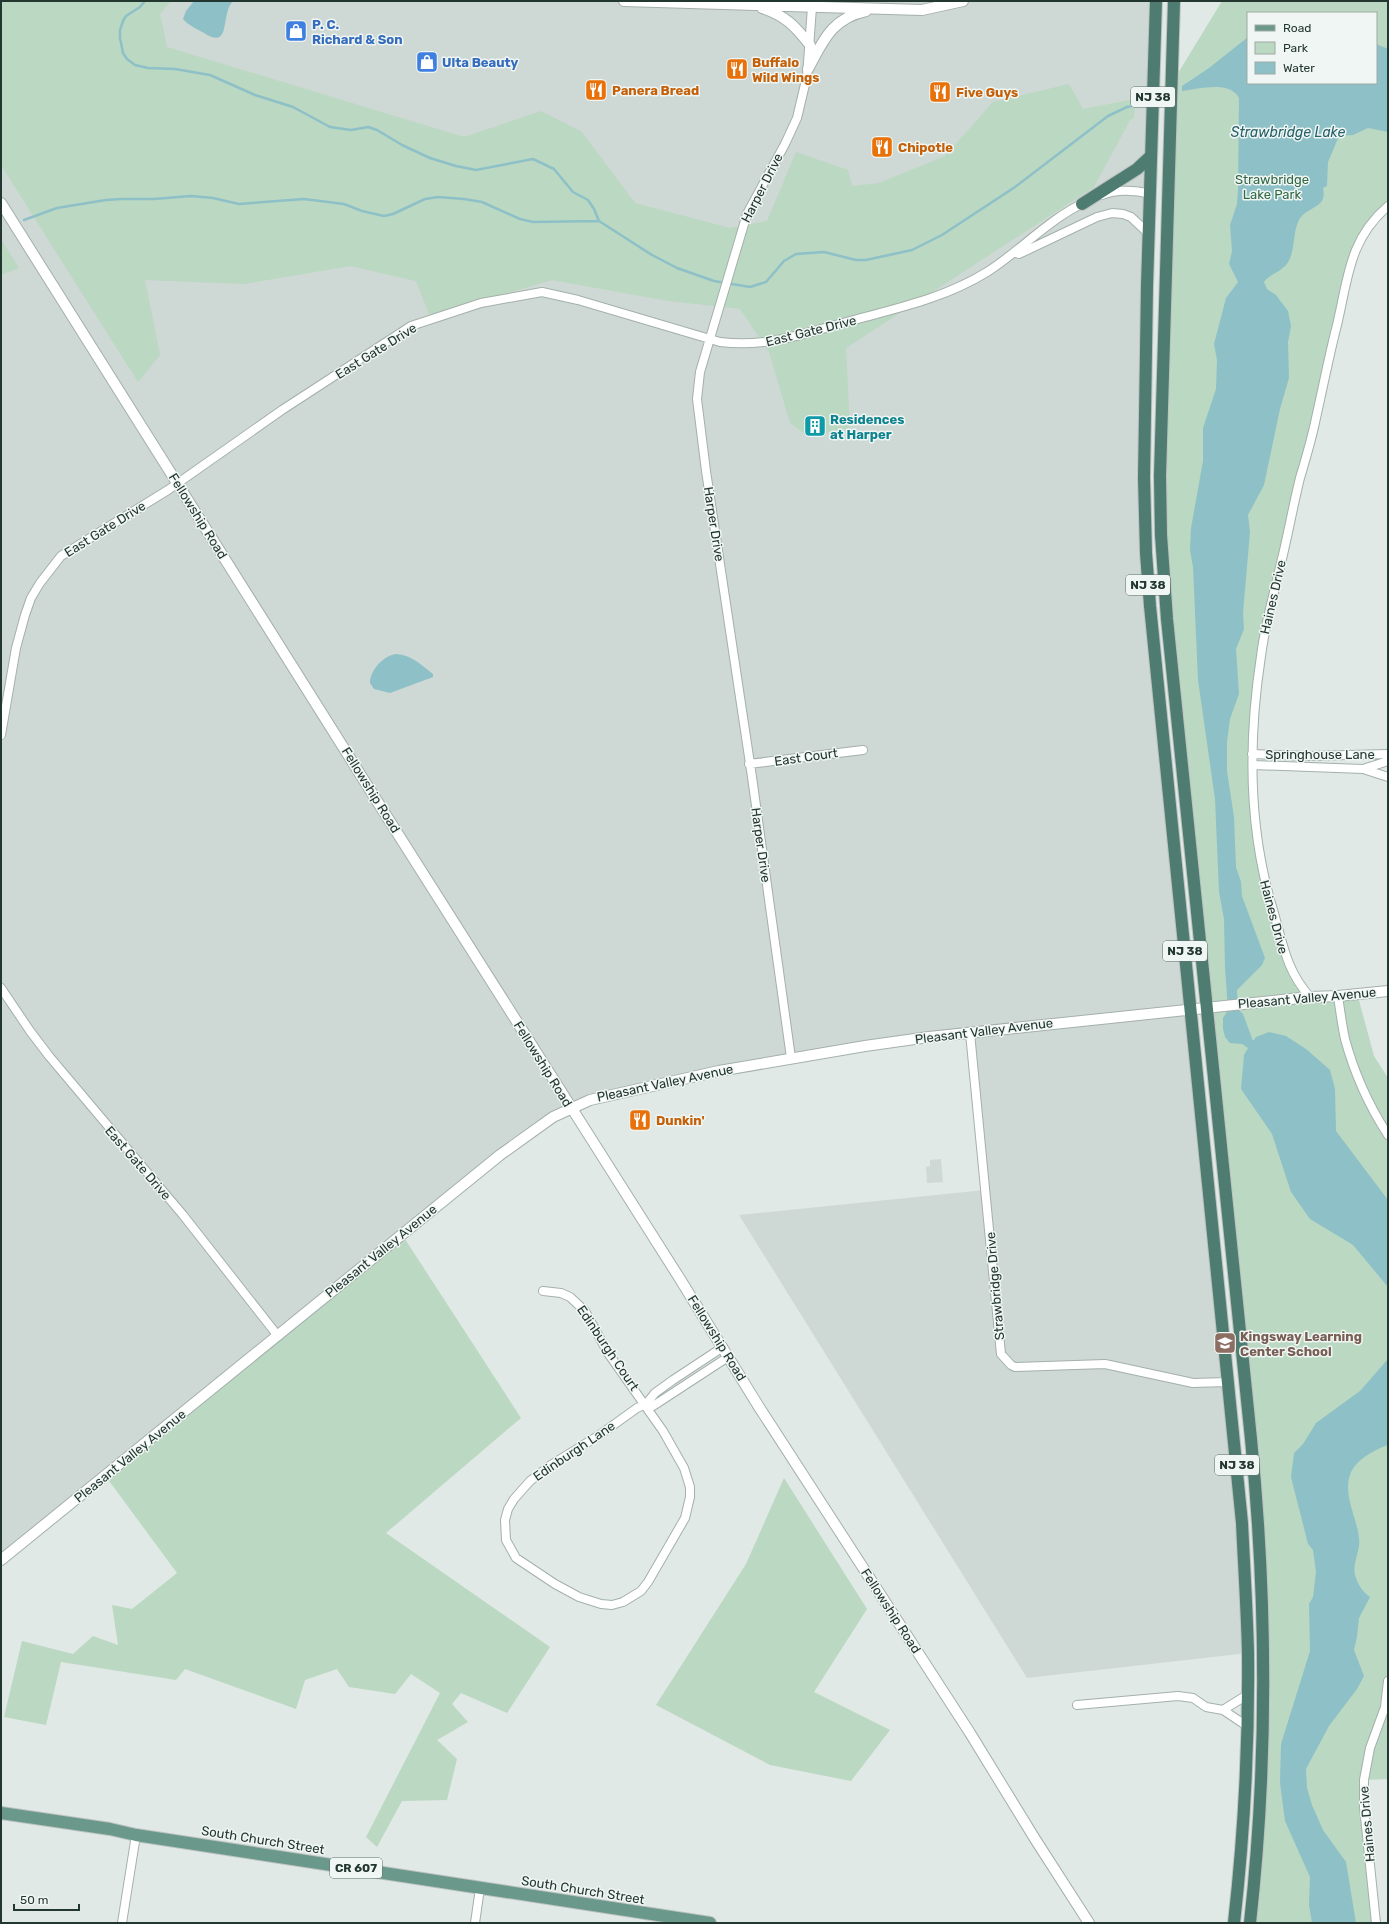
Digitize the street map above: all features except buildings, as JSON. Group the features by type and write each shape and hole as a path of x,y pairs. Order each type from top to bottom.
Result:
{"highway":[{"name":"NJ 38","path":"1156,1 1144,478 1146,553 1242,1523 1247,1620 1247,1726 1242,1831 1234,1923"},
{"name":"NJ 38","path":"1174,1 1160,476 1162,542 1168,627 1252,1447 1261,1567 1264,1662 1263,1756 1258,1843 1250,1923"},
{"path":"1082,204 1138,169 1151,156"},
{"path":"1150,194 1156,199 1160,210 1166,265"}],"main road":[{"name":"South Church Street","path":"1,1813 688,1921 710,1923"}],"street":[{"path":"624,1 751,5 813,3 922,10 963,1"},
{"name":"Harper Drive","path":"791,1058 706,471 697,399 700,372 742,227 753,199 795,123 808,69 813,3"},
{"path":"751,5 773,12 784,18 794,25 810,45"},
{"path":"808,69 833,27 844,19 880,8"},
{"name":"East Gate Drive","path":"1005,260 1054,222 1082,204 1113,192 1134,191 1150,194"},
{"name":"Fellowship Road","path":"1,203 759,1407 970,1733 1089,1923"},
{"name":"Haines Drive","path":"1310,997 1298,982 1286,961 1262,874 1254,820 1252,754 1260,664 1269,612 1310,443 1343,288 1359,242 1373,221 1388,206"},
{"name":"East Gate Drive","path":"1,735 21,631 31,598 40,583 61,556 177,484 292,403 411,326 481,303 542,292 578,300 709,339 736,344 768,343 892,310 956,289 1005,260 1097,217 1112,213 1123,214 1131,217 1149,234"},
{"name":"East Court","path":"749,764 863,750"},
{"name":"Springhouse Lane","path":"1252,754 1316,756 1388,754"},
{"name":"Springhouse Lane","path":"1363,769 1388,761"},
{"name":"Springhouse Lane","path":"1253,765 1363,769 1388,777"},
{"name":"East Gate Drive","path":"1,988 49,1056 184,1215 278,1336"},
{"name":"Pleasant Valley Avenue","path":"1,1560 520,1139 571,1107 590,1100 652,1085 791,1058 873,1045 1191,1009 1388,991"},
{"path":"1338,996 1345,1038 1350,1055 1372,1108 1388,1134"},
{"name":"Strawbridge Drive","path":"970,1033 1001,1354 1011,1365 1015,1367 1037,1368 1077,1364 1105,1364 1193,1383 1228,1382"},
{"name":"Edinburgh Court","path":"543,1291 561,1293 578,1303 591,1321 608,1353 646,1404"},
{"name":"Edinburgh Lane","path":"646,1404 688,1477 690,1497 689,1508 660,1562 641,1591 622,1602 612,1605 601,1604 579,1597 534,1571 516,1558 506,1540 505,1520 508,1509 514,1499 535,1477 637,1408 646,1404 655,1393 723,1348"},
{"name":"Edinburgh Lane","path":"646,1404 653,1406 728,1357"},
{"name":"Haines Drive","path":"1376,1923 1364,1807 1364,1780 1370,1748 1385,1707 1388,1681"},
{"path":"1223,1710 1247,1695"},
{"path":"1077,1705 1178,1696 1193,1698 1206,1707 1223,1710 1247,1726"},
{"path":"122,1923 136,1835"},
{"path":"475,1923 480,1888"}],"shaded area":[{"path":"1,1 1156,1 1144,478 1248,1653 1027,1678 739,1215 985,1190 970,1033 616,1093 543,1124 1,1562"},
{"path":"941,1159 943,1182 927,1183 926,1167 930,1166 930,1160"}],"green space":[{"path":"1,1 171,1 160,14 167,47 464,137 541,111 582,132 635,203 730,228 767,221 796,152 848,170 852,186 879,183 945,156 993,102 1069,84 1083,109 1135,99 1134,118 1130,120 1094,187 846,348 850,428 808,436 790,423 769,352 740,309 668,301 552,280 430,316 416,281 350,266 244,284 145,280 160,355 138,382 1,165"},
{"name":"Strawbridge Lake Park","path":"1222,1 1388,1 1388,209 1373,221 1354,253 1269,612 1253,765 1257,845 1294,975 1310,997 1357,993 1374,1056 1388,1078 1388,1779 1364,1780 1375,1923 1250,1922 1262,1599 1163,565 1172,83"},
{"path":"1,239 19,268 1,275"},
{"path":"401,1233 521,1418 386,1533 550,1647 507,1713 461,1693 452,1704 468,1722 437,1740 457,1759 447,1800 402,1801 377,1847 366,1837 440,1693 411,1674 395,1694 349,1687 337,1669 305,1680 296,1709 185,1669 176,1680 61,1662 46,1725 4,1717 22,1641 73,1654 93,1636 118,1645 112,1605 132,1609 177,1573 104,1474"},
{"path":"784,1478 867,1609 814,1692 890,1730 851,1781 770,1765 656,1705 746,1564"}],"water":[{"path":"194,1 233,1 229,7 224,29 219,37 213,37 204,33 183,19 186,11"},
{"name":"Strawbridge Lake","path":"1247,38 1247,84 1377,84 1377,44 1388,49 1388,132 1368,128 1353,135 1339,136 1328,162 1327,186 1323,188 1324,195 1322,200 1316,207 1302,215 1299,220 1295,231 1293,249 1286,265 1264,282 1267,289 1276,295 1288,311 1291,326 1288,342 1289,378 1280,409 1264,485 1248,515 1250,532 1243,613 1244,629 1236,649 1239,694 1230,719 1227,742 1227,771 1234,817 1236,867 1241,882 1242,896 1265,958 1262,965 1237,990 1238,1009 1243,1014 1253,1041 1256,1037 1269,1032 1286,1036 1306,1049 1330,1070 1335,1089 1336,1131 1388,1200 1388,1287 1353,1245 1310,1219 1291,1192 1272,1134 1241,1089 1244,1055 1248,1048 1242,1044 1230,1043 1225,1037 1223,1029 1223,1018 1228,1010 1224,919 1219,892 1215,799 1198,680 1193,567 1190,550 1191,528 1203,461 1203,428 1216,389 1217,360 1214,344 1226,298 1238,282 1229,264 1232,251 1230,225 1237,204 1238,189 1239,98 1235,92 1221,87 1182,91 1182,86 1209,68"},
{"path":"396,654 407,656 416,661 433,674 433,677 390,693 374,689 370,683 372,673 378,664 391,655"},
{"path":"1388,1359 1388,1445 1371,1453 1361,1460 1352,1470 1348,1483 1349,1498 1359,1538 1359,1547 1354,1570 1357,1582 1370,1597 1359,1618 1354,1650 1364,1676 1357,1689 1329,1726 1306,1769 1307,1788 1312,1805 1323,1830 1346,1862 1356,1923 1312,1923 1309,1905 1310,1877 1285,1821 1280,1783 1281,1744 1310,1651 1309,1604 1313,1597 1316,1572 1313,1550 1308,1544 1291,1477 1294,1453 1303,1444 1316,1423 1360,1391"}],"waterway":[{"path":"145,1 140,7 126,16 120,30 123,53 127,59 135,65 148,68 175,69 210,75 255,95 293,107 330,127 351,130 368,127 377,130 402,145 430,158 456,166 476,170 533,159 554,169 573,192 588,200 599,221"},
{"path":"24,220 57,208 121,199 154,199 191,196 213,198 239,204 304,199 344,204 362,211 384,216 393,214 425,199 438,197 464,199 482,202 520,219 533,222 599,221 652,255 677,268 714,281 750,287 766,282 784,261 796,254 824,252 856,260 866,260 912,250 942,235 1015,187 1108,116 1127,107 1141,104"}],"place":[{"name":"P. C. Richard & Son","path":"296,31"},
{"name":"Ulta Beauty","path":"427,62"},
{"name":"Buffalo Wild Wings","path":"737,69"},
{"name":"Panera Bread","path":"596,90"},
{"name":"Five Guys","path":"940,92"},
{"name":"Chipotle","path":"882,147"},
{"name":"Residences at Harper","path":"815,426"},
{"name":"Dunkin'","path":"640,1120"},
{"name":"Kingsway Learning Center School","path":"1225,1343"}]}
